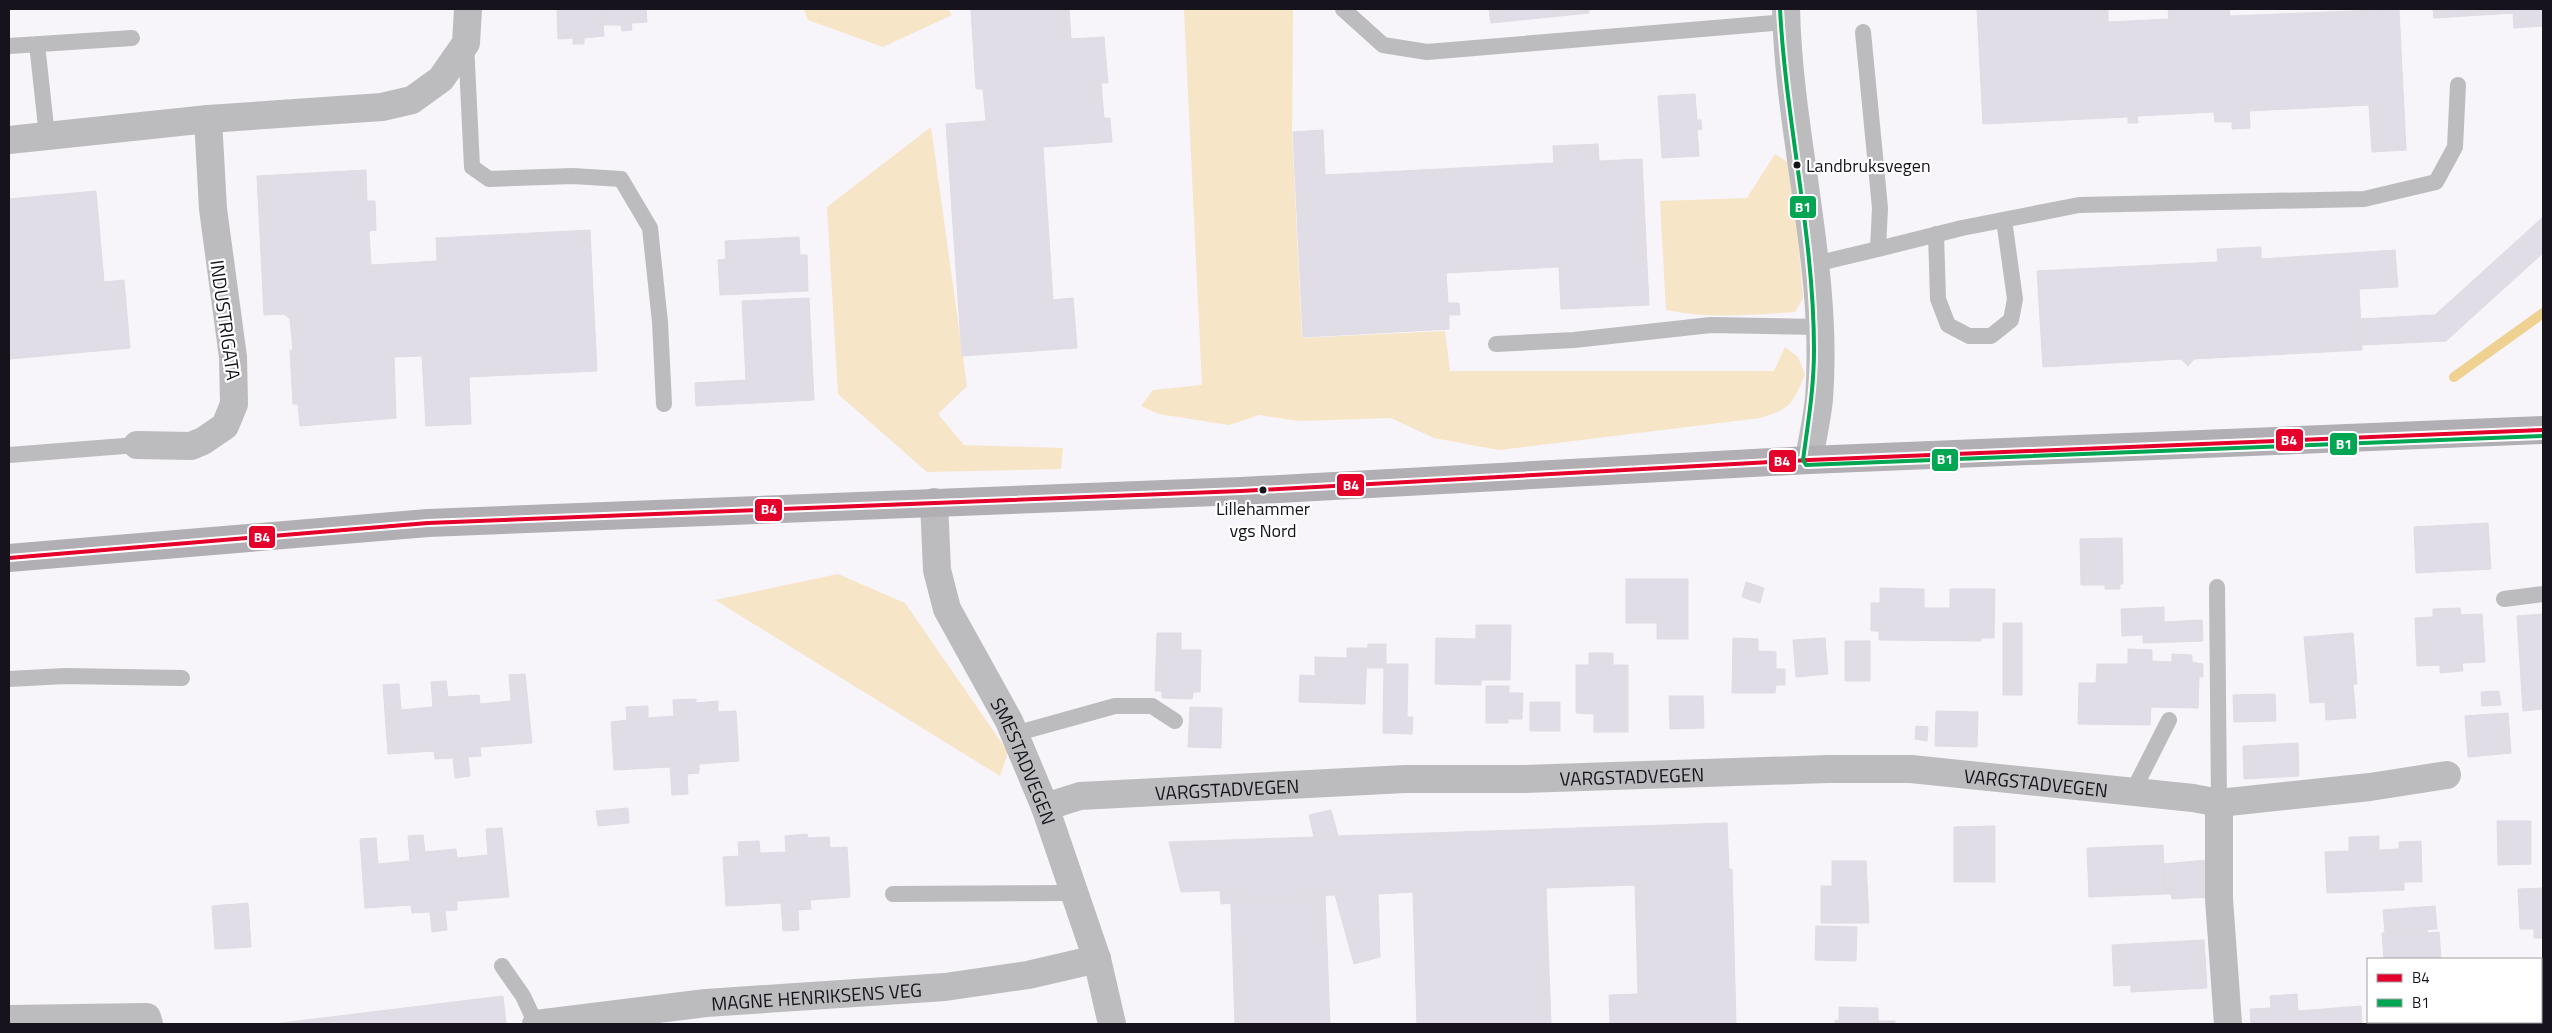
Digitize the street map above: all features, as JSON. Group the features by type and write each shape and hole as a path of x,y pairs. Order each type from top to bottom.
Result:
{"main road":[{"path":"9,558 428,524 1241,491 1809,460 2543,430"}],"street":[{"path":"9,140 208,119 382,107 412,100 441,79 466,43 468,9"},
{"path":"1786,15 1798,145 1815,264 1819,328 1819,400 1809,460"},
{"name":"INDUSTRIGATA","path":"137,446 191,446 203,441 225,426 234,404 233,357 213,209 208,119"},
{"name":"SMESTADVEGEN","path":"934,502 937,570 947,608 1014,734 1045,807 1097,959 1112,1024"},
{"name":"VARGSTADVEGEN","path":"1045,807 1080,796 1405,779 1522,779 1828,769 1910,769 2193,798 2219,803 2370,787 2447,775"},
{"path":"2219,803 2220,907 2228,1024"},
{"name":"MAGNE HENRIKSENS VEG","path":"536,1024 706,1003 945,987 1028,976 1097,959"},
{"path":"9,1019 148,1021"}],"lane":[{"path":"1343,9 1383,45 1427,52 1786,15"},
{"path":"1863,32 1880,208 1878,249"},
{"path":"9,46 132,38"},
{"path":"466,43 472,167 489,179 573,176 621,178 650,228 660,322 664,404"},
{"path":"37,44 47,136"},
{"path":"1815,264 1936,234 2079,205 2364,199 2436,182 2455,147 2458,85"},
{"path":"1936,234 1938,299 1948,325 1969,336 1992,336 2010,320 2016,299 2004,220"},
{"path":"1496,344 1574,340 1711,325 1819,328"},
{"path":"9,455 137,446"},
{"path":"2218,587 2219,803"},
{"path":"2504,599 2543,594"},
{"path":"9,679 65,676 182,678"},
{"path":"1014,734 1115,706 1152,706 1175,721"},
{"path":"2132,793 2169,720"},
{"path":"893,894 1076,893"},
{"path":"502,966 523,996 536,1024"}],"shaded area":[{"path":"804,9 948,9 952,15 883,47 808,20"},
{"path":"1184,9 1293,9 1292,132 1302,338 1445,331 1450,371 1774,371 1785,347 1798,357 1805,375 1797,393 1784,408 1760,418 1499,450 1434,438 1391,418 1299,421 1259,415 1229,425 1159,414 1141,406 1153,390 1202,385"},
{"path":"931,127 967,386 938,414 964,445 1063,448 1061,469 927,472 838,394 827,207"},
{"path":"1775,154 1792,165 1803,298 1795,312 1698,315 1666,310 1660,201 1747,198"},
{"path":"838,574 905,603 1008,752 1000,776 715,600"}],"building":[{"path":"557,9 602,9 604,36 584,38 584,44 573,44 573,38 558,39"},
{"path":"602,9 646,9 647,22 631,23 632,30 622,31 621,25 604,25"},
{"path":"971,9 1069,9 1071,39 1104,37 1108,83 1101,83 1104,118 1110,118 1112,142 1043,147 1053,300 1073,298 1077,348 962,356 946,124 986,121 983,89 976,89"},
{"path":"1489,9 1589,9 1589,13 1491,23"},
{"path":"1977,9 2108,9 2108,22 2169,19 2168,9 2229,9 2230,16 2399,9 2406,150 2372,152 2369,105 2249,111 2250,128 2232,129 2232,122 2215,122 2214,112 2137,116 2138,123 2128,123 2128,117 1983,124"},
{"path":"2433,9 2543,9 2543,26 2514,28 2513,13 2434,18"},
{"path":"1695,94 1697,120 1701,120 1702,129 1697,130 1699,156 1662,158 1658,96"},
{"path":"1323,130 1325,175 1554,163 1553,146 1598,144 1599,161 1642,159 1649,305 1561,309 1559,267 1446,273 1448,303 1459,303 1460,315 1449,315 1449,329 1303,337 1293,132"},
{"path":"366,170 367,201 375,201 376,230 369,231 371,265 437,261 436,238 590,230 597,371 469,377 471,424 426,426 422,356 394,357 396,418 300,426 298,404 293,404 290,350 293,350 290,319 284,314 264,315 257,176"},
{"path":"96,191 104,282 124,280 130,348 9,359 9,199"},
{"path":"2543,217 2543,253 2446,341 2361,345 2360,319 2435,315"},
{"path":"799,237 800,255 807,255 808,291 720,295 718,260 726,259 725,241"},
{"path":"2261,247 2261,259 2395,250 2398,287 2359,289 2362,350 2194,359 2188,366 2181,359 2043,367 2037,271 2218,262 2217,249"},
{"path":"809,298 814,400 696,406 695,383 746,380 742,301"},
{"path":"2488,523 2491,569 2416,573 2414,527"},
{"path":"2122,538 2123,584 2120,584 2120,589 2105,589 2105,585 2081,585 2080,539"},
{"path":"1626,579 1688,579 1688,639 1657,639 1657,623 1626,623"},
{"path":"1746,582 1764,588 1760,603 1742,597"},
{"path":"1880,588 1924,589 1924,608 1950,608 1950,589 1995,589 1994,638 1981,638 1981,641 1879,640 1879,631 1871,631 1871,603 1880,603"},
{"path":"2164,607 2164,622 2202,620 2203,641 2143,643 2143,635 2122,636 2121,609"},
{"path":"2460,608 2461,615 2482,614 2485,662 2462,663 2463,671 2440,673 2440,665 2417,666 2415,618 2433,617 2433,609"},
{"path":"2543,614 2543,709 2523,711 2517,616"},
{"path":"2003,623 2022,623 2022,695 2003,695"},
{"path":"1476,625 1511,625 1510,680 1481,680 1481,685 1435,684 1436,638 1476,639"},
{"path":"1157,633 1181,633 1181,650 1201,650 1200,692 1193,692 1192,699 1162,698 1162,691 1155,691"},
{"path":"2353,633 2357,684 2353,684 2356,718 2326,720 2325,702 2310,703 2304,637"},
{"path":"1733,638 1758,639 1758,651 1776,652 1776,669 1785,669 1785,685 1776,685 1775,693 1732,693"},
{"path":"1825,638 1828,674 1796,677 1793,640"},
{"path":"1845,641 1870,641 1870,681 1845,681"},
{"path":"1368,644 1386,644 1386,664 1408,664 1407,717 1413,717 1412,734 1383,733 1384,668 1367,668"},
{"path":"1347,648 1367,648 1365,704 1299,702 1300,675 1315,676 1315,657 1347,658"},
{"path":"2128,649 2152,650 2152,661 2172,662 2172,654 2192,655 2192,662 2203,664 2203,677 2199,677 2198,708 2151,707 2150,725 2078,724 2079,683 2096,683 2097,664 2128,664"},
{"path":"1589,653 1613,653 1613,665 1628,665 1628,732 1594,732 1594,714 1576,713 1576,665 1589,665"},
{"path":"525,674 532,743 480,747 481,756 468,757 470,776 455,778 453,758 435,759 434,751 388,754 383,685 399,684 401,710 433,707 431,682 446,681 448,697 479,695 480,704 511,701 509,675"},
{"path":"1486,686 1509,686 1509,693 1523,693 1522,719 1508,719 1508,723 1486,723"},
{"path":"2499,691 2501,705 2482,706 2481,692"},
{"path":"2275,694 2276,721 2234,722 2233,695"},
{"path":"1669,696 1703,696 1704,728 1670,729"},
{"path":"696,699 696,703 718,701 718,712 736,711 739,761 699,764 699,773 687,774 688,794 672,795 670,767 614,770 611,722 627,720 626,707 648,706 648,718 674,716 673,700"},
{"path":"1530,702 1560,702 1560,731 1530,731"},
{"path":"1190,707 1222,708 1221,748 1188,747"},
{"path":"1936,711 1978,712 1977,747 1935,746"},
{"path":"2508,713 2511,753 2468,757 2465,716"},
{"path":"1916,726 1928,727 1927,741 1915,739"},
{"path":"2298,743 2299,776 2244,779 2243,746"},
{"path":"628,808 629,823 598,826 596,811"},
{"path":"1331,810 1338,836 1727,823 1729,869 1732,869 1736,1024 1610,1024 1609,995 1638,994 1635,885 1546,888 1551,1024 1417,1024 1413,892 1378,894 1380,957 1354,964 1335,895 1236,899 1235,890 1181,892 1169,842 1314,837 1309,815"},
{"path":"2497,821 2531,821 2531,864 2498,865"},
{"path":"1995,826 1995,882 1954,882 1954,827"},
{"path":"502,828 509,897 457,901 457,910 445,911 447,930 432,932 430,912 412,913 411,905 365,908 360,839 376,838 378,864 410,861 408,836 423,835 425,852 456,849 457,858 488,855 486,829"},
{"path":"807,834 808,838 829,837 830,848 847,847 850,897 810,900 811,909 798,910 799,930 783,931 781,903 726,906 723,857 739,856 738,842 759,841 760,853 786,852 785,836"},
{"path":"2379,836 2379,850 2399,849 2399,842 2421,841 2422,882 2404,882 2404,890 2327,893 2325,852 2349,851 2349,837"},
{"path":"2163,845 2165,894 2089,897 2087,848"},
{"path":"2207,860 2209,897 2172,899 2171,894 2165,894 2163,864"},
{"path":"1832,861 1866,861 1869,923 1821,923 1821,886 1832,886"},
{"path":"2543,888 2543,938 2534,938 2534,929 2520,929 2518,889"},
{"path":"1235,890 1236,899 1325,895 1330,1024 1235,1024 1231,903 1221,904 1220,891"},
{"path":"248,903 251,947 215,949 212,906"},
{"path":"2435,906 2437,929 2385,932 2383,910"},
{"path":"1816,926 1857,927 1856,961 1815,960"},
{"path":"2427,930 2428,933 2439,932 2441,958 2384,958 2382,933"},
{"path":"2204,940 2207,988 2131,992 2131,985 2114,986 2112,945"},
{"path":"2297,994 2298,1011 2361,1006 2362,1024 2251,1024 2250,1009 2271,1008 2270,996"},
{"path":"503,996 506,1024 273,1024"},
{"path":"1839,1007 1878,1008 1878,1021 1895,1021 1895,1024 1835,1024 1835,1020 1839,1021"},
{"path":"2433,1023 2463,1023 2463,1024"}],"waterway":[{"path":"2454,377 2543,313"}],"transit line":[{"name":"B1","path":"1780,9 1783,52 1805,222 1813,307 1814,364 1803,460 1806,465 2543,436"},
{"name":"B4","path":"9,558 428,523 1241,491 1809,460 2543,430"}],"place":[{"name":"Landbruksvegen","path":"1797,165"},
{"name":"Lillehammer vgs Nord","path":"1263,490"}]}
